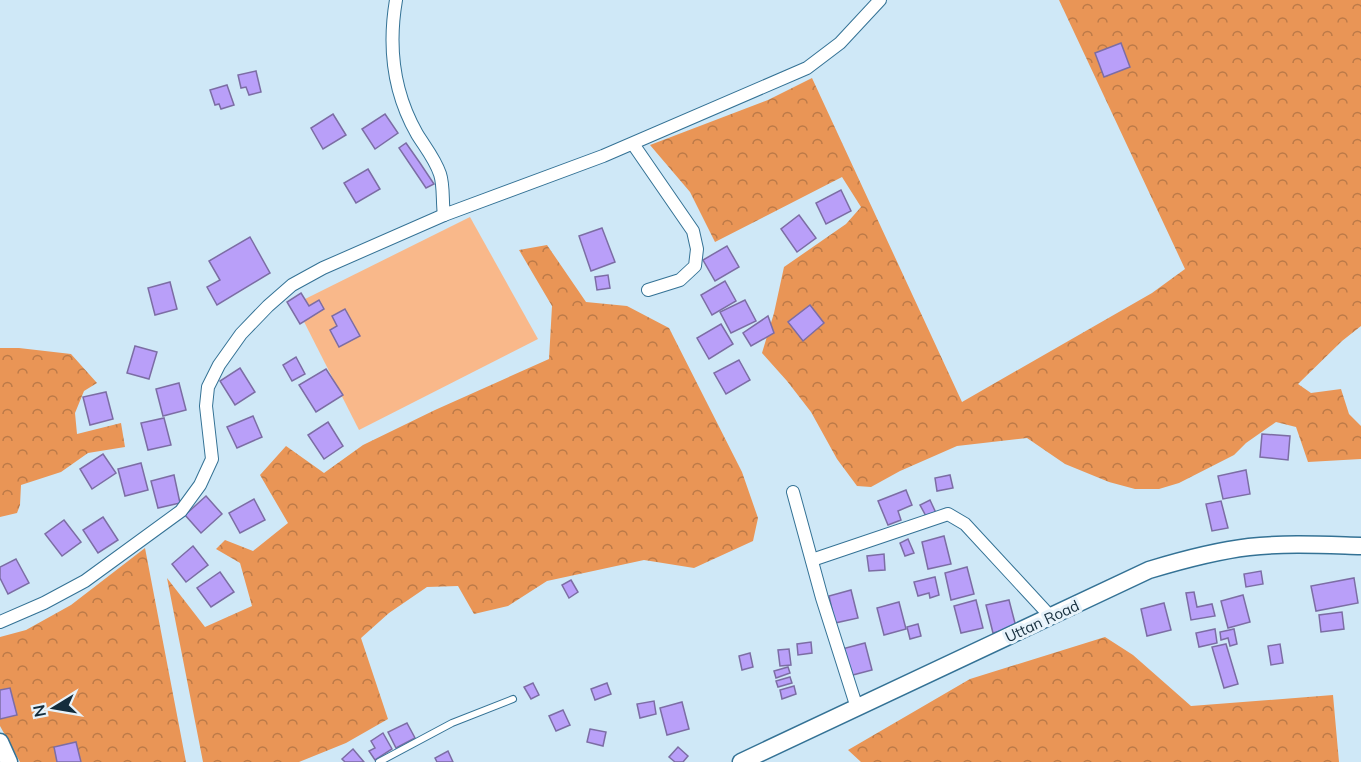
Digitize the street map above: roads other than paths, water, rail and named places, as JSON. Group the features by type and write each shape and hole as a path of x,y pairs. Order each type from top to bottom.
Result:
{"main road":[{"name":"Uttan Road","path":"741,762 1149,570 1192,557 1249,547 1307,544 1361,546"},
{"path":"0,742 9,762"}],"street":[{"path":"396,0 392,29 392,58 396,84 405,110 435,160 441,176 444,215"},
{"path":"0,622 44,603 85,581 181,511 200,485 212,459 206,406 208,387 219,365 236,342 268,306 292,285 323,268 444,215 633,144 807,69 840,43 880,0"},
{"path":"633,144 693,231 697,249 695,266 680,280 648,290"},
{"path":"794,492 857,708"},
{"path":"812,560 948,514 965,525 1051,617"}],"lane":[{"path":"379,762 452,723 513,699"}]}
